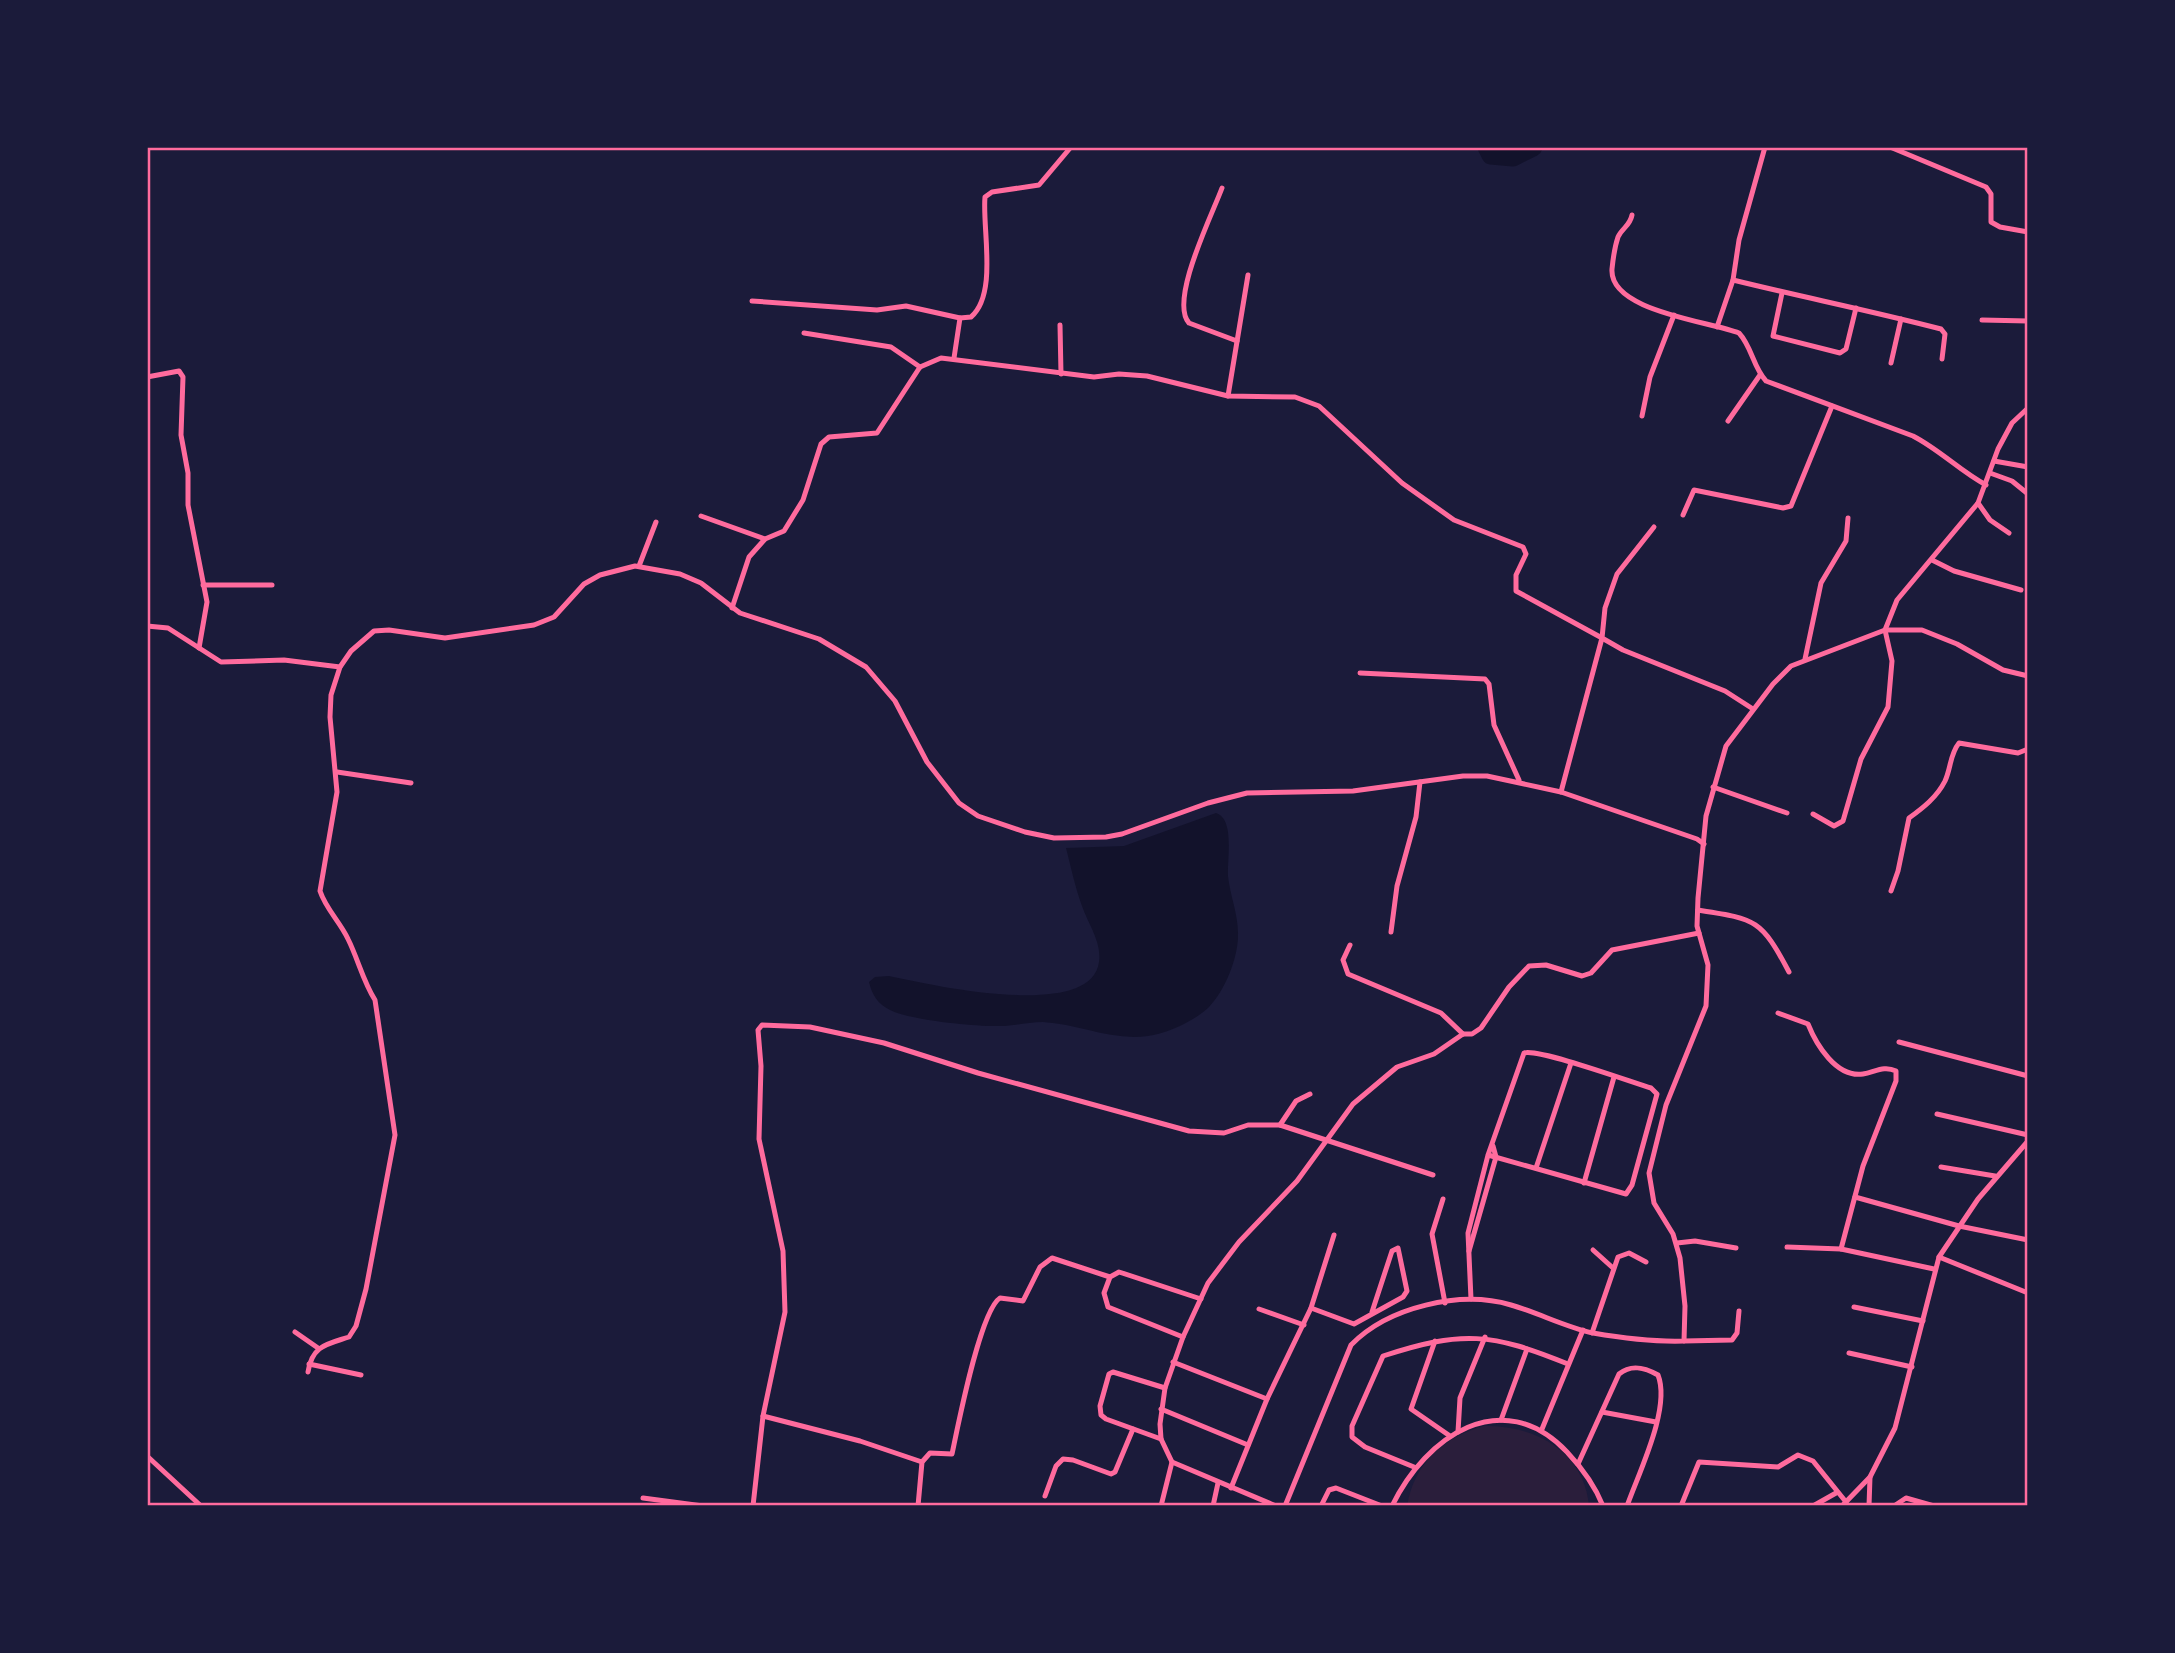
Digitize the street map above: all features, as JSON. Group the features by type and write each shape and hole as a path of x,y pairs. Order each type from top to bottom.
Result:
{"street":[{"path":"752,301 877,310 906,306 960,318 971,317 978,308 988,267 985,197 992,192 1039,184 1071,147"},
{"path":"1717,327 1733,281 1739,240 1765,147"},
{"path":"1890,147 1986,187 1991,194 1990,216 1994,225 2028,232"},
{"path":"1222,188 1190,272 1181,304 1189,323 1237,341"},
{"path":"1632,215 1628,226 1618,238 1612,272 1614,284 1628,298 1674,315 1739,333 1760,374 1774,386 1913,436 1948,456 1970,476 1986,485"},
{"path":"1228,396 1248,275"},
{"path":"1733,281 1782,293 1816,297 1943,330 1942,359"},
{"path":"1782,293 1773,336 1840,353 1846,349 1856,308"},
{"path":"1642,416 1650,377 1674,315"},
{"path":"954,358 960,318"},
{"path":"1891,363 1901,319"},
{"path":"1982,320 2028,321"},
{"path":"1060,325 1061,374"},
{"path":"804,333 891,348 920,367"},
{"path":"732,608 749,557 765,539 784,531 803,500 821,444 829,437 877,433 920,367 940,358 954,358 1061,374 1147,376 1228,396 1271,394 1295,397 1319,406 1402,483 1454,520 1523,547 1526,554 1516,575 1516,591 1623,650 1726,691 1753,709"},
{"path":"147,377 173,370 180,371 183,377 181,435 188,473 190,526 207,602 199,648"},
{"path":"1728,421 1760,374"},
{"path":"1683,514 1694,490 1783,508 1791,506 1832,406"},
{"path":"1813,814 1834,826 1843,821 1861,759 1888,707 1892,661 1885,630 1901,593 1932,560 1978,503 2012,424 2028,408"},
{"path":"1994,461 2028,467"},
{"path":"1990,473 2012,481 2028,494"},
{"path":"1978,503 1990,520 2008,533"},
{"path":"701,516 765,539"},
{"path":"1804,659 1821,583 1846,541 1847,518"},
{"path":"639,566 656,522"},
{"path":"1561,792 1602,638 1605,608 1617,574 1654,527"},
{"path":"1932,560 1954,571 2021,590"},
{"path":"309,1372 309,1364 318,1349 333,1340 349,1336 356,1326 372,1264 395,1135 375,1000 363,981 348,937 324,903 320,891 336,814 337,772 330,717 331,695 340,667 351,651 374,631 389,630 445,638 511,630 545,622 554,617 584,584 616,568 639,566 680,574 701,583 732,608 819,639 866,667 895,701 939,778 959,803 978,816 1025,832 1054,838 1106,837 1130,832 1233,796 1353,791 1463,776 1519,781 1561,792 1697,839 1704,844"},
{"path":"203,585 272,584"},
{"path":"147,625 168,628 221,662 284,660 340,667"},
{"path":"1684,1341 1684,1288 1677,1243 1654,1203 1649,1174 1667,1105 1706,1006 1708,965 1699,933 1698,910 1713,787 1726,746 1753,709 1791,666 1885,630 1922,630 1957,643 2003,670 2028,676"},
{"path":"1360,673 1485,679 1489,684 1494,725 1519,781"},
{"path":"1891,891 1909,818 1930,802 1945,781 1952,753 1959,743 2018,753 2028,750"},
{"path":"337,772 411,783"},
{"path":"1391,932 1396,886 1416,817 1420,782"},
{"path":"1713,787 1787,813"},
{"path":"1698,910 1753,921 1772,939 1789,972"},
{"path":"1161,1506 1172,1462 1161,1439 1161,1409 1165,1388 1183,1337 1201,1299 1224,1261 1297,1181 1353,1104 1396,1068 1444,1048 1463,1034 1472,1034 1481,1028 1508,988 1529,966 1546,965 1582,976 1591,973 1612,950 1699,933"},
{"path":"1350,944 1343,960 1348,974 1441,1013 1463,1034"},
{"path":"1778,1013 1808,1024 1814,1039 1841,1070 1852,1074 1885,1068 1896,1071 1896,1081 1872,1137 1841,1249"},
{"path":"752,1506 763,1416 785,1312 783,1251 759,1139 761,1066 758,1030 762,1026 810,1027 884,1044 978,1073 1189,1131 1224,1133 1248,1125 1280,1125 1433,1175"},
{"path":"1899,1042 2028,1076"},
{"path":"1471,1299 1468,1233 1488,1156 1524,1054 1532,1051 1654,1090 1657,1098 1628,1192 1621,1193 1488,1156"},
{"path":"1536,1168 1571,1063"},
{"path":"1584,1183 1614,1077"},
{"path":"1280,1125 1296,1101 1310,1094"},
{"path":"1937,1114 2028,1135"},
{"path":"1681,1506 1693,1472 1702,1461 1758,1468 1778,1467 1798,1455 1806,1456 1844,1504 1870,1477 1895,1429 1934,1269 1939,1258 1996,1176 2028,1141"},
{"path":"1468,1254 1496,1157 1493,1146"},
{"path":"1941,1167 1996,1176"},
{"path":"1855,1197 1959,1226 2028,1240"},
{"path":"1443,1199 1432,1234 1445,1303"},
{"path":"1231,1488 1267,1399 1311,1308 1334,1235"},
{"path":"1677,1243 1695,1241 1736,1248"},
{"path":"1787,1247 1841,1249 1934,1269"},
{"path":"1311,1308 1354,1324 1403,1297 1407,1291 1398,1248 1392,1251 1373,1312"},
{"path":"1593,1250 1613,1268"},
{"path":"1592,1333 1618,1257 1623,1253 1646,1262"},
{"path":"918,1506 922,1462 930,1453 952,1454 958,1415 982,1331 997,1300 1023,1301 1039,1270 1052,1258 1201,1299"},
{"path":"1939,1258 2028,1293"},
{"path":"1113,1275 1104,1293 1108,1307 1183,1337"},
{"path":"1285,1506 1351,1345 1364,1331 1389,1317 1471,1299 1511,1304 1592,1333 1684,1341 1732,1340 1737,1333 1739,1311"},
{"path":"1386,1306 1389,1317"},
{"path":"1854,1307 1923,1321"},
{"path":"1259,1309 1304,1325"},
{"path":"1542,1429 1583,1330"},
{"path":"295,1332 318,1349"},
{"path":"1414,1467 1356,1442 1352,1437 1352,1426 1381,1358 1435,1341 1485,1337 1569,1364"},
{"path":"1458,1432 1460,1398 1485,1337"},
{"path":"1435,1341 1411,1409 1450,1436"},
{"path":"1501,1420 1527,1349"},
{"path":"1849,1353 1912,1367"},
{"path":"1173,1362 1267,1399"},
{"path":"309,1364 361,1375"},
{"path":"1578,1464 1619,1374 1629,1367 1658,1375 1662,1402 1627,1506"},
{"path":"1161,1439 1101,1415 1100,1406 1109,1374 1126,1374 1165,1388"},
{"path":"1161,1409 1248,1445"},
{"path":"1601,1412 1656,1422"},
{"path":"763,1416 860,1440 922,1462"},
{"path":"1392,1506 1414,1467 1432,1448 1458,1432 1501,1420 1542,1429 1578,1464 1603,1506"},
{"path":"1045,1496 1056,1466 1063,1459 1107,1473 1115,1472 1133,1429"},
{"path":"147,1456 201,1506"},
{"path":"1172,1462 1276,1506"},
{"path":"1869,1506 1870,1477"},
{"path":"1213,1506 1218,1483"},
{"path":"1321,1506 1329,1490 1336,1488 1382,1506"},
{"path":"1813,1506 1836,1493"},
{"path":"643,1498 703,1506"},
{"path":"1894,1506 1906,1498 1934,1506"}],"shaded area":[{"path":"1216,813 1226,823 1228,831 1228,876 1237,919 1238,942 1220,992 1209,1007 1189,1021 1164,1032 1134,1037 1043,1022 1006,1026 976,1025 899,1014 882,1005 874,995 869,982 875,977 889,976 937,986 1005,995 1039,995 1068,991 1089,980 1099,962 1098,947 1080,899 1066,848 1124,846"},
{"path":"1484,1426 1521,1430 1553,1445 1567,1456 1578,1470 1589,1506 1407,1506 1416,1477 1433,1454 1456,1437"}],"waterway":[{"path":"1487,147 1491,155 1513,157 1533,147"}]}
